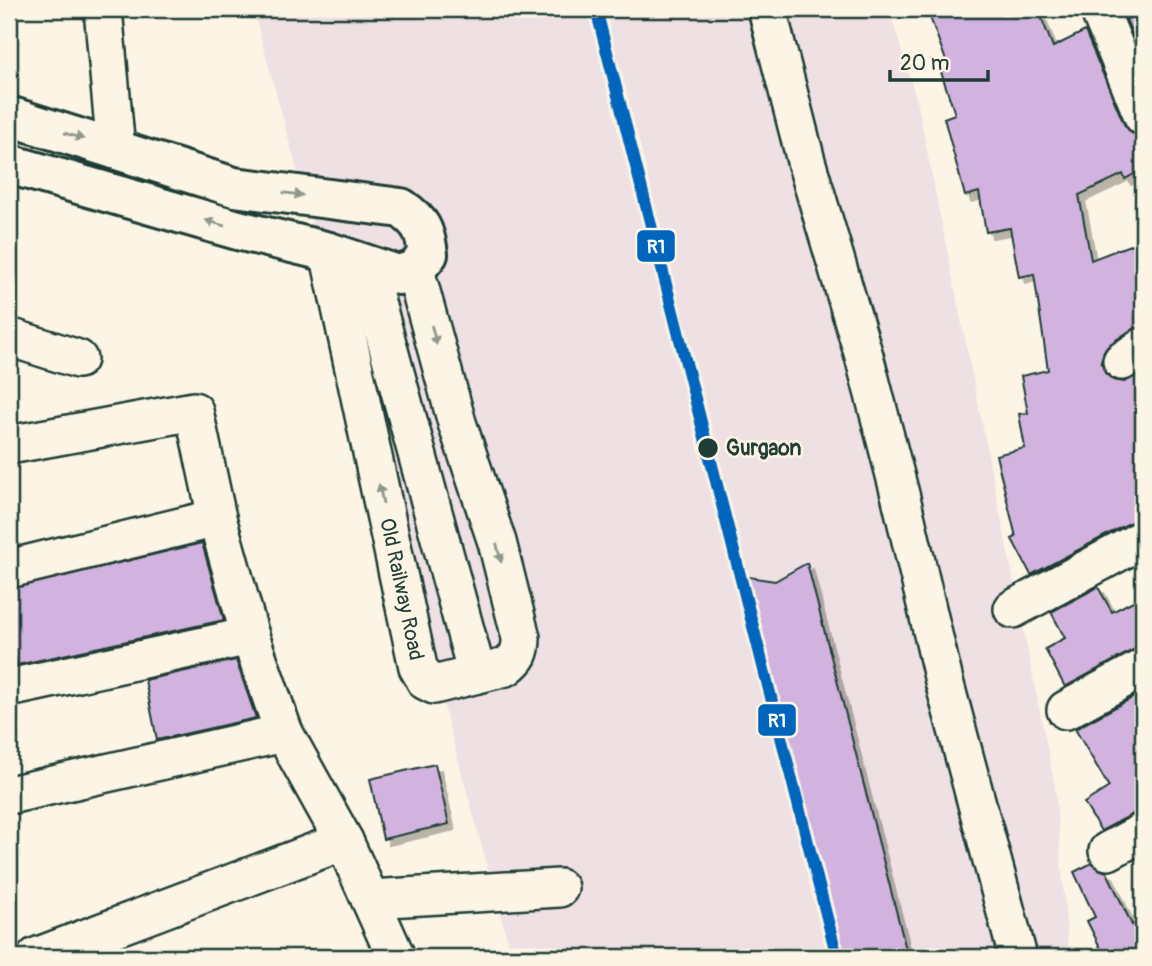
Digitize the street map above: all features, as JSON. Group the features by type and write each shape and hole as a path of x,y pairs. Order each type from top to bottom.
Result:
{"main road":[{"path":"9,116 234,187 401,208 416,218 425,234 428,254 415,270 398,275 329,252 238,230 9,164"}],"street":[{"path":"103,9 116,150"},
{"path":"767,9 806,161 864,356 944,681 1018,957"},
{"path":"1098,9 1143,116"},
{"name":"Old Railway Road","path":"329,252 418,667 426,681 434,685 506,667 521,651 521,638 497,542 457,423 415,270"},
{"path":"366,266 477,674"},
{"path":"9,337 78,359"},
{"path":"9,445 194,411 217,518 250,636 284,733 344,841 396,957"},
{"path":"9,569 217,518"},
{"path":"1013,608 1143,539"},
{"path":"9,688 250,636"},
{"path":"1066,710 1143,668"},
{"path":"9,795 284,733"},
{"path":"1108,851 1143,832"},
{"path":"36,957 344,841"},
{"path":"370,899 559,888"}],"shaded area":[{"path":"253,9 889,9 917,101 1055,786 1069,957 512,957"}],"building":[{"path":"927,9 1038,9 1053,47 1085,31 1124,124 1131,133 1143,137 1143,169 1125,179 1123,174 1079,195 1091,260 1143,240 1143,326 1131,330 1110,344 1104,351 1101,362 1105,373 1113,380 1124,382 1143,372 1143,518 1031,575 1012,539 1016,537 996,455 1025,448 1019,414 1028,413 1021,376 1048,370 1034,274 1019,277 1010,228 986,232 979,192 965,196 944,118 955,114 940,69 948,66"},
{"path":"1143,12 1143,61 1126,19"},
{"path":"202,543 224,620 17,665 9,630 9,589"},
{"path":"807,563 908,957 842,957 742,576 775,581"},
{"path":"1098,587 1112,612 1143,596 1143,647 1065,687 1045,649 1065,638 1051,612"},
{"path":"236,660 256,718 157,740 145,680"},
{"path":"1143,692 1143,811 1101,831 1084,803 1109,787 1075,729"},
{"path":"435,764 449,824 383,839 370,779"},
{"path":"1092,863 1107,872 1132,925 1143,919 1143,957 1105,957 1087,921 1095,917 1074,872"}],"transit line":[{"name":"R1","path":"596,9 837,957"}],"place":[{"name":"Gurgaon","path":"708,448"}]}
